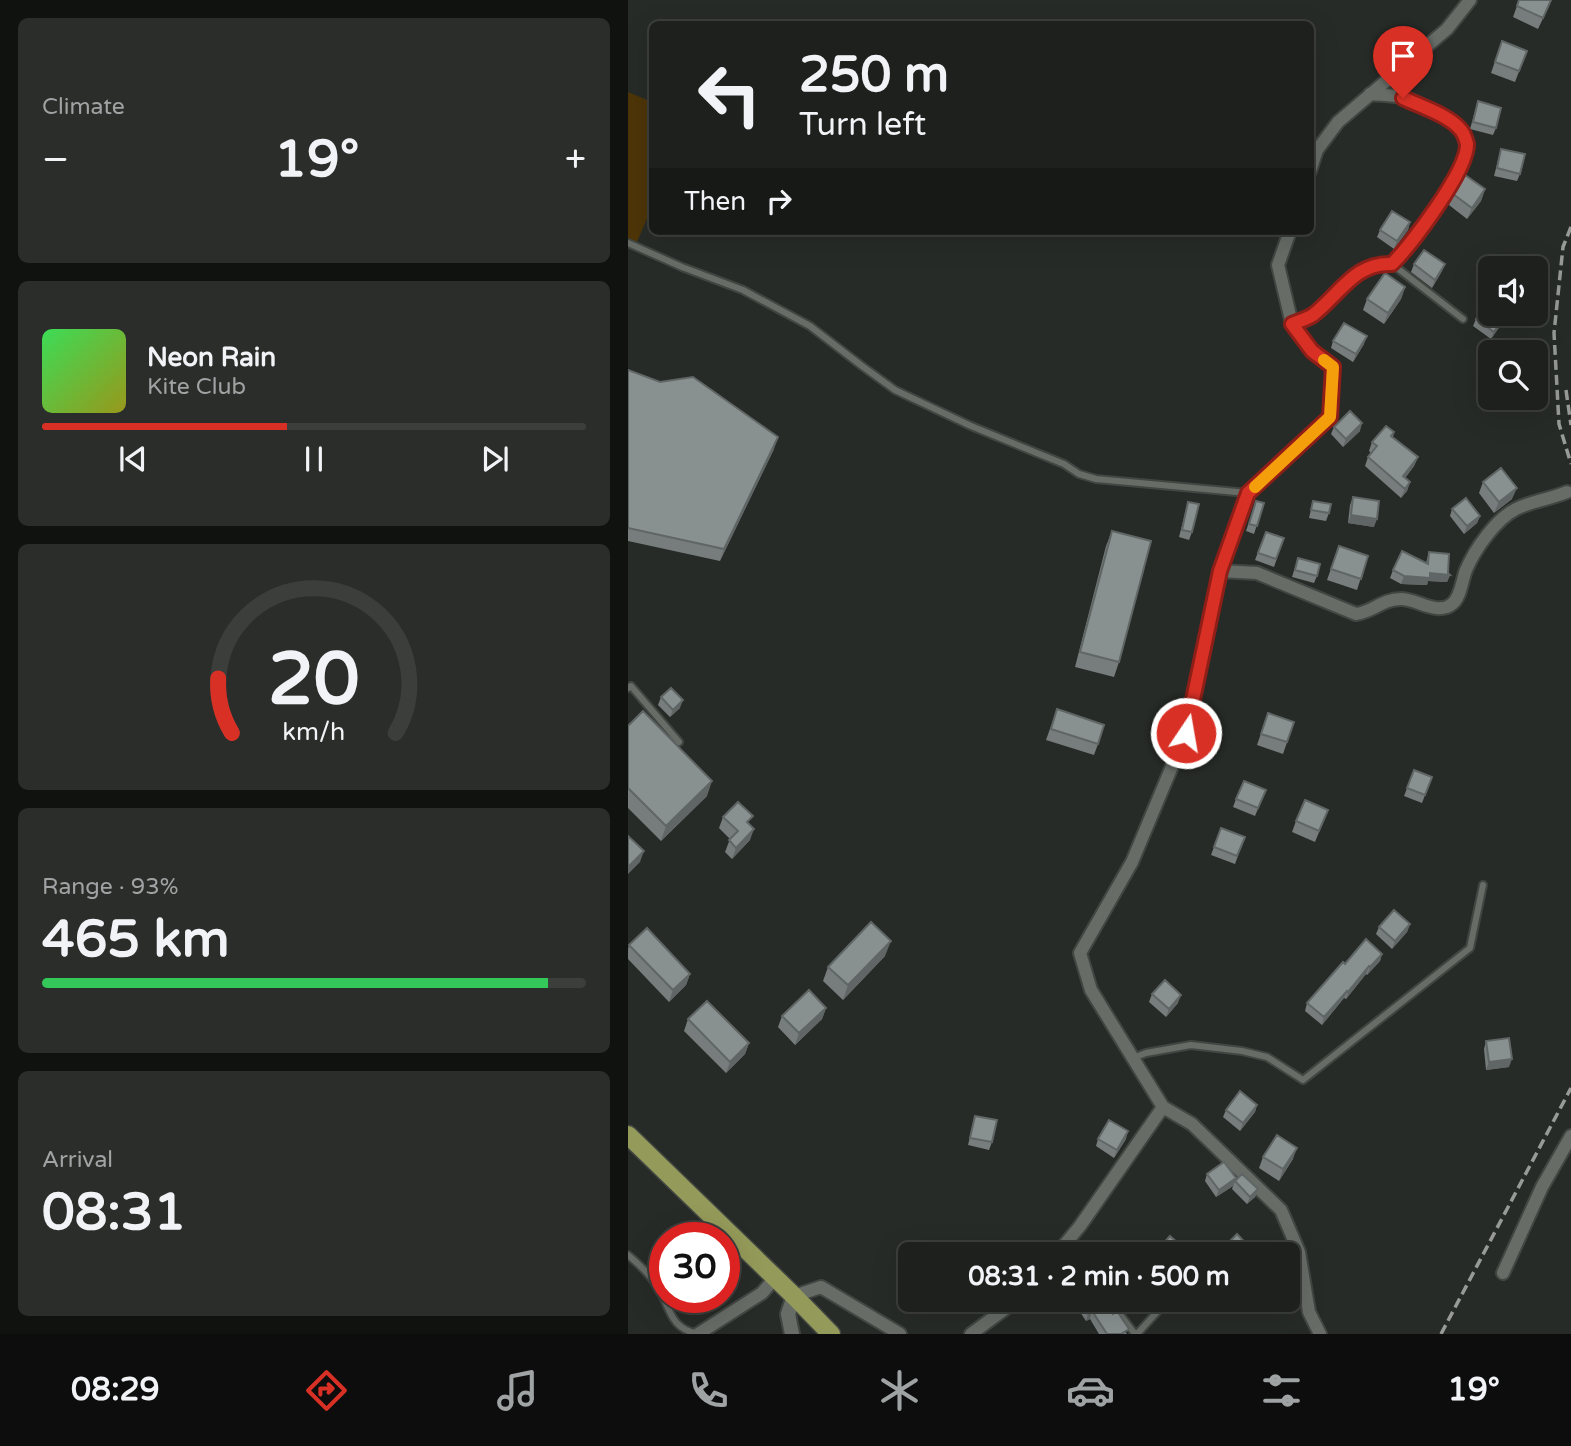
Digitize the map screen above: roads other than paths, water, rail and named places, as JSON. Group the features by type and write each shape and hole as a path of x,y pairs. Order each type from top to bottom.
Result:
{"main road":[{"path":"628,1135 831,1334"}],"street":[{"path":"1314,160 1318,150 1338,122 1447,29 1470,0"},
{"path":"1292,324 1311,316 1363,269 1378,263 1392,264 1438,206 1465,155 1467,144 1460,129 1444,117 1403,98 1370,94"},
{"path":"1289,235 1278,265 1292,324 1312,351 1333,367 1330,417 1248,493 1220,571 1186,733 1132,862 1080,953 1091,990 1163,1107 1192,1124 1281,1210 1299,1252 1309,1312 1320,1334"},
{"path":"1220,571 1257,573 1356,614 1366,613 1386,601 1403,599 1438,608 1450,607 1457,600 1473,554 1505,516 1517,508 1568,492"},
{"path":"1068,1242 1163,1107"},
{"path":"1503,1273 1542,1187 1571,1136"},
{"path":"698,1334 762,1293 776,1278"},
{"path":"792,1334 788,1314 794,1296 821,1287 900,1334"},
{"path":"971,1334 1001,1312"}],"lane":[{"path":"628,243 743,290 810,326 895,390 971,426 1064,464 1079,474 1096,479 1248,493"},
{"path":"1392,264 1463,318"},
{"path":"628,688 631,686 679,742"},
{"path":"1133,1058 1191,1045 1242,1051 1267,1057 1303,1080 1470,948 1483,885"},
{"path":"628,1255 650,1276 678,1325 687,1332 698,1334"},
{"path":"1119,1312 1136,1334 1157,1312"}],"railway":[{"path":"1571,227 1563,247 1554,333 1559,424 1571,464"},
{"path":"1566,390 1571,425"},
{"path":"1441,1334 1571,1088"}]}
